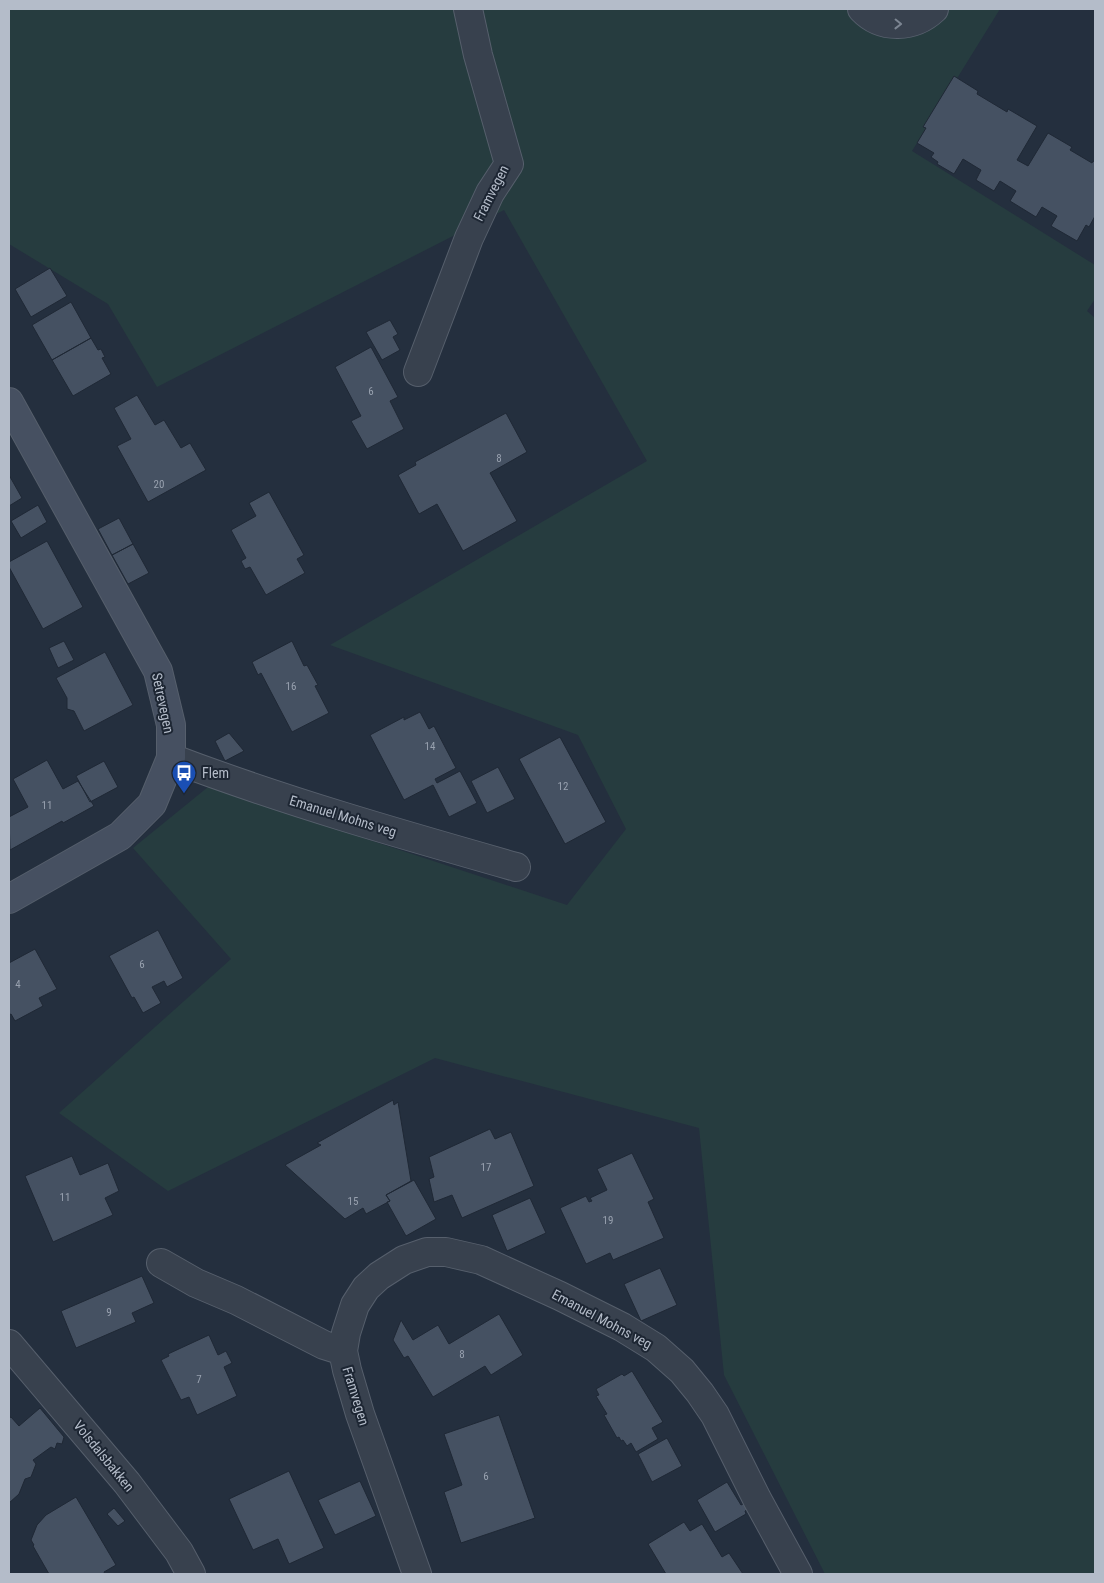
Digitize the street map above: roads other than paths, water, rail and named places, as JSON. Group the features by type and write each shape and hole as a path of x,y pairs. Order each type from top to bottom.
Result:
{"street":[{"name":"Framvegen","path":"418,372 469,238 490,192 509,164 478,55 468,9"},
{"path":"862,9 866,13 887,23 900,25 912,23 926,17 934,9"},
{"name":"Setrevegen","path":"9,402 158,671 171,725 172,758 152,804 120,836 9,899"},
{"name":"Emanuel Mohns veg","path":"172,758 238,784 516,866"},
{"name":"Emanuel Mohns veg","path":"343,1352 346,1333 355,1305 366,1288 379,1276 404,1260 427,1252 446,1252 481,1260 560,1296 622,1327 656,1348 682,1370 715,1415 757,1499 798,1574"},
{"name":"Framvegen","path":"161,1263 196,1283 236,1300 343,1352 360,1414 417,1574"},
{"name":"Volsdalsbakken","path":"9,1344 127,1483 178,1552 191,1574"}],"place":[{"name":"Flem","path":"184,794"}]}
